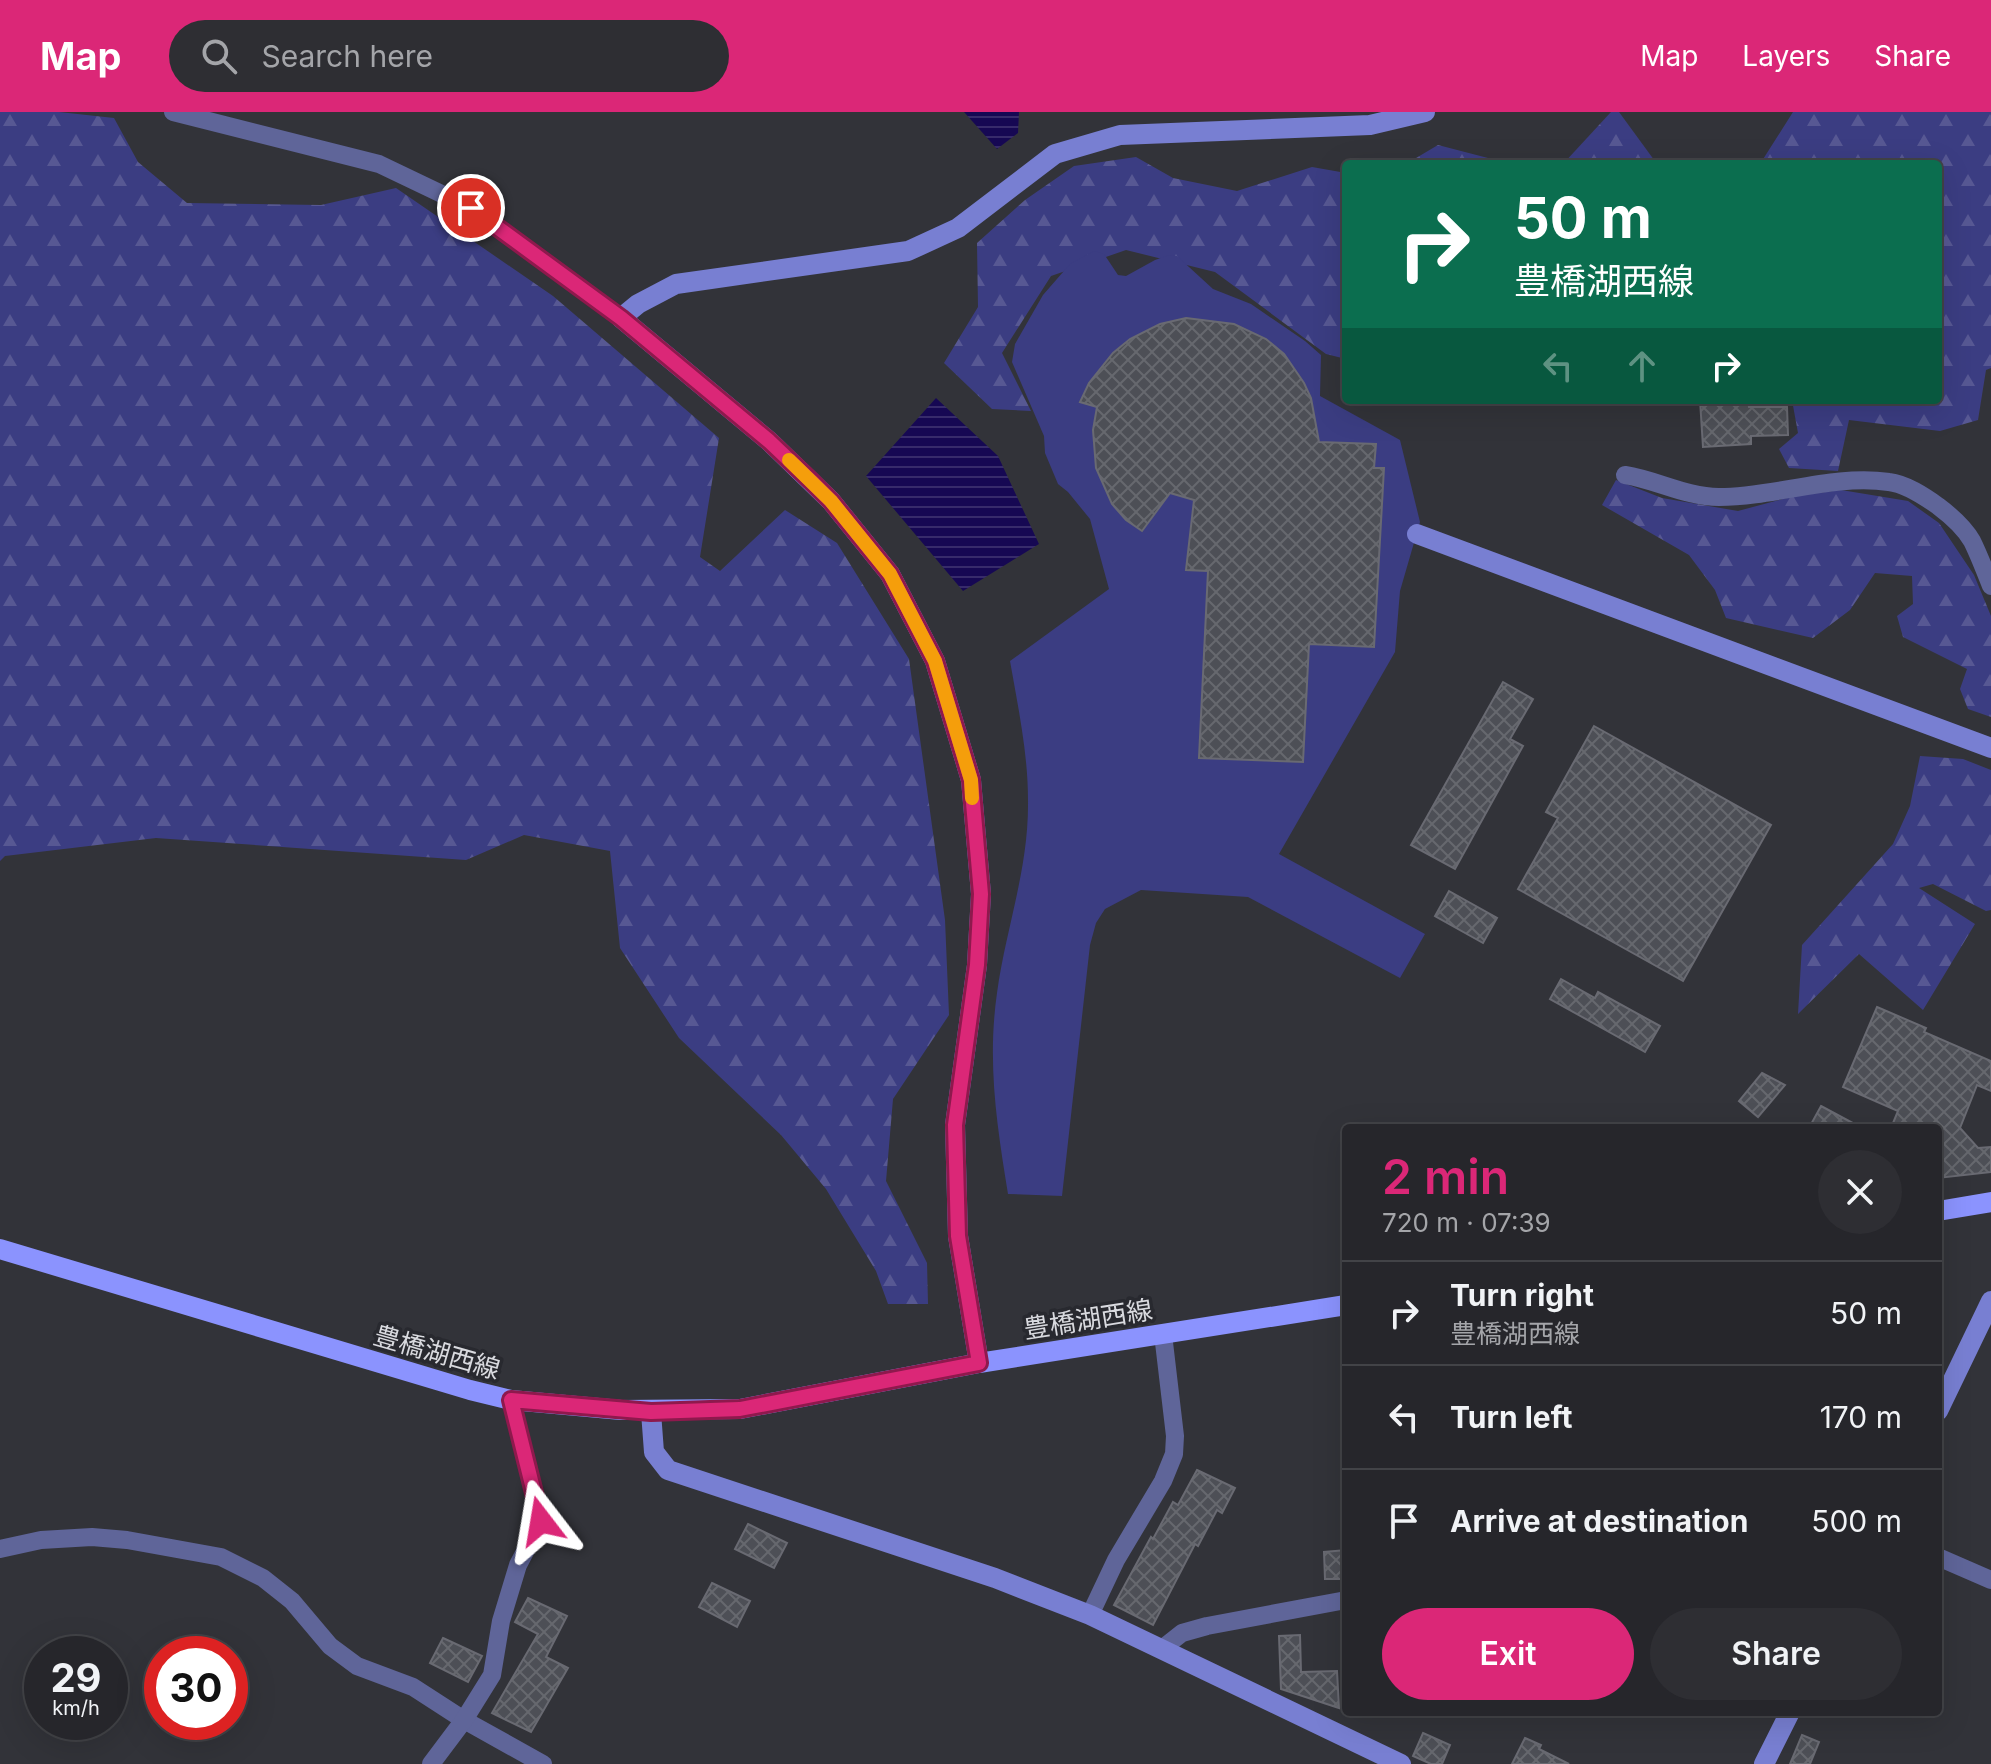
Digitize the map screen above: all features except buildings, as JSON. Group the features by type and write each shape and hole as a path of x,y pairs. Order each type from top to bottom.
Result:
{"main road":[{"path":"1942,1210 1991,1202"},
{"name":"豊橋湖西線","path":"0,1249 511,1400 651,1412 740,1409 979,1363 1342,1306"}],"street":[{"path":"173,112 379,164 471,208 621,318 769,441 831,501 890,574 935,661 971,780 981,894 977,965 955,1125 958,1236 979,1363"},
{"path":"621,318 638,304 676,284 908,251 958,228 1055,154 1120,135 1370,125 1425,112"},
{"path":"1625,475 1644,478 1674,490 1714,497 1755,497 1847,481 1892,482 1924,496 1949,514 1971,539 1991,586"},
{"path":"1417,534 1991,748"},
{"path":"1942,1403 1991,1301"},
{"path":"1090,1615 1116,1560 1163,1481 1174,1454 1175,1436 1163,1334"},
{"path":"431,1764 492,1675 501,1621 518,1565 541,1521 511,1400"},
{"path":"651,1412 654,1452 668,1470 995,1578 1090,1615 1401,1764"},
{"path":"0,1549 41,1540 92,1537 221,1557 263,1578 292,1601 330,1646 357,1666 413,1687 464,1720 543,1764"},
{"path":"1942,1559 1991,1580"},
{"path":"1163,1648 1182,1633 1207,1626 1342,1601"},
{"path":"1764,1764 1788,1716"}],"green space":[{"path":"0,112 59,112 114,118 138,162 187,203 321,205 396,188 553,296 719,438 700,557 720,571 785,510 837,543 909,659 945,920 949,1015 893,1099 886,1181 927,1263 928,1304 888,1304 876,1271 826,1189 781,1135 679,1038 620,948 610,851 524,835 466,860 156,838 5,856 0,861"},
{"path":"1611,112 1619,112 1654,160 1567,160"},
{"path":"1793,112 1991,112 1991,368 1986,370 1978,420 1940,431 1849,420 1838,471 1789,468 1779,449 1798,433 1793,404 1942,404 1942,160 1763,160"},
{"path":"1438,145 1496,160 1413,160"},
{"path":"1136,157 1173,178 1237,191 1312,167 1342,172 1342,358 1326,354 1215,272 1126,250 1051,276 1002,353 1031,411 992,409 944,363 978,307 977,243 1025,200 1074,166"},
{"path":"1094,251 1104,254 1118,275 1126,276 1155,260 1169,255 1177,256 1213,289 1251,304 1321,355 1320,396 1400,440 1420,522 1400,591 1395,652 1279,854 1425,934 1400,978 1248,897 1141,890 1105,909 1096,923 1090,945 1062,1196 1008,1194 993,1069 994,1019 1025,850 1028,800 1024,747 1010,661 1109,589 1090,519 1058,484 1045,453 1044,436 1012,362 1015,344 1043,295 1070,264"},
{"path":"1616,480 1662,498 1738,511 1794,496 1841,490 1908,501 1939,523 1974,575 1991,616 1991,717 1968,709 1960,689 1967,669 1903,637 1897,616 1913,604 1912,576 1875,573 1850,610 1813,638 1726,618 1715,590 1689,555 1602,505"},
{"path":"1920,756 1963,759 1991,770 1991,910 1986,911 1933,884 1919,888 1975,924 1923,1010 1859,954 1798,1014 1802,945 1893,844 1910,806"}],"shaded area":[{"path":"964,112 1019,112 1018,133 997,149"},
{"path":"936,398 998,456 1039,544 963,591 866,476"}],"slow traffic":[{"path":"789,460 831,501 890,574 935,661 971,780 972,798"}],"route":[{"path":"471,208 621,318 769,441 831,501 890,574 935,661 971,780 981,894 977,965 955,1125 958,1236 979,1363 740,1409 651,1412 511,1400 541,1521"}]}
